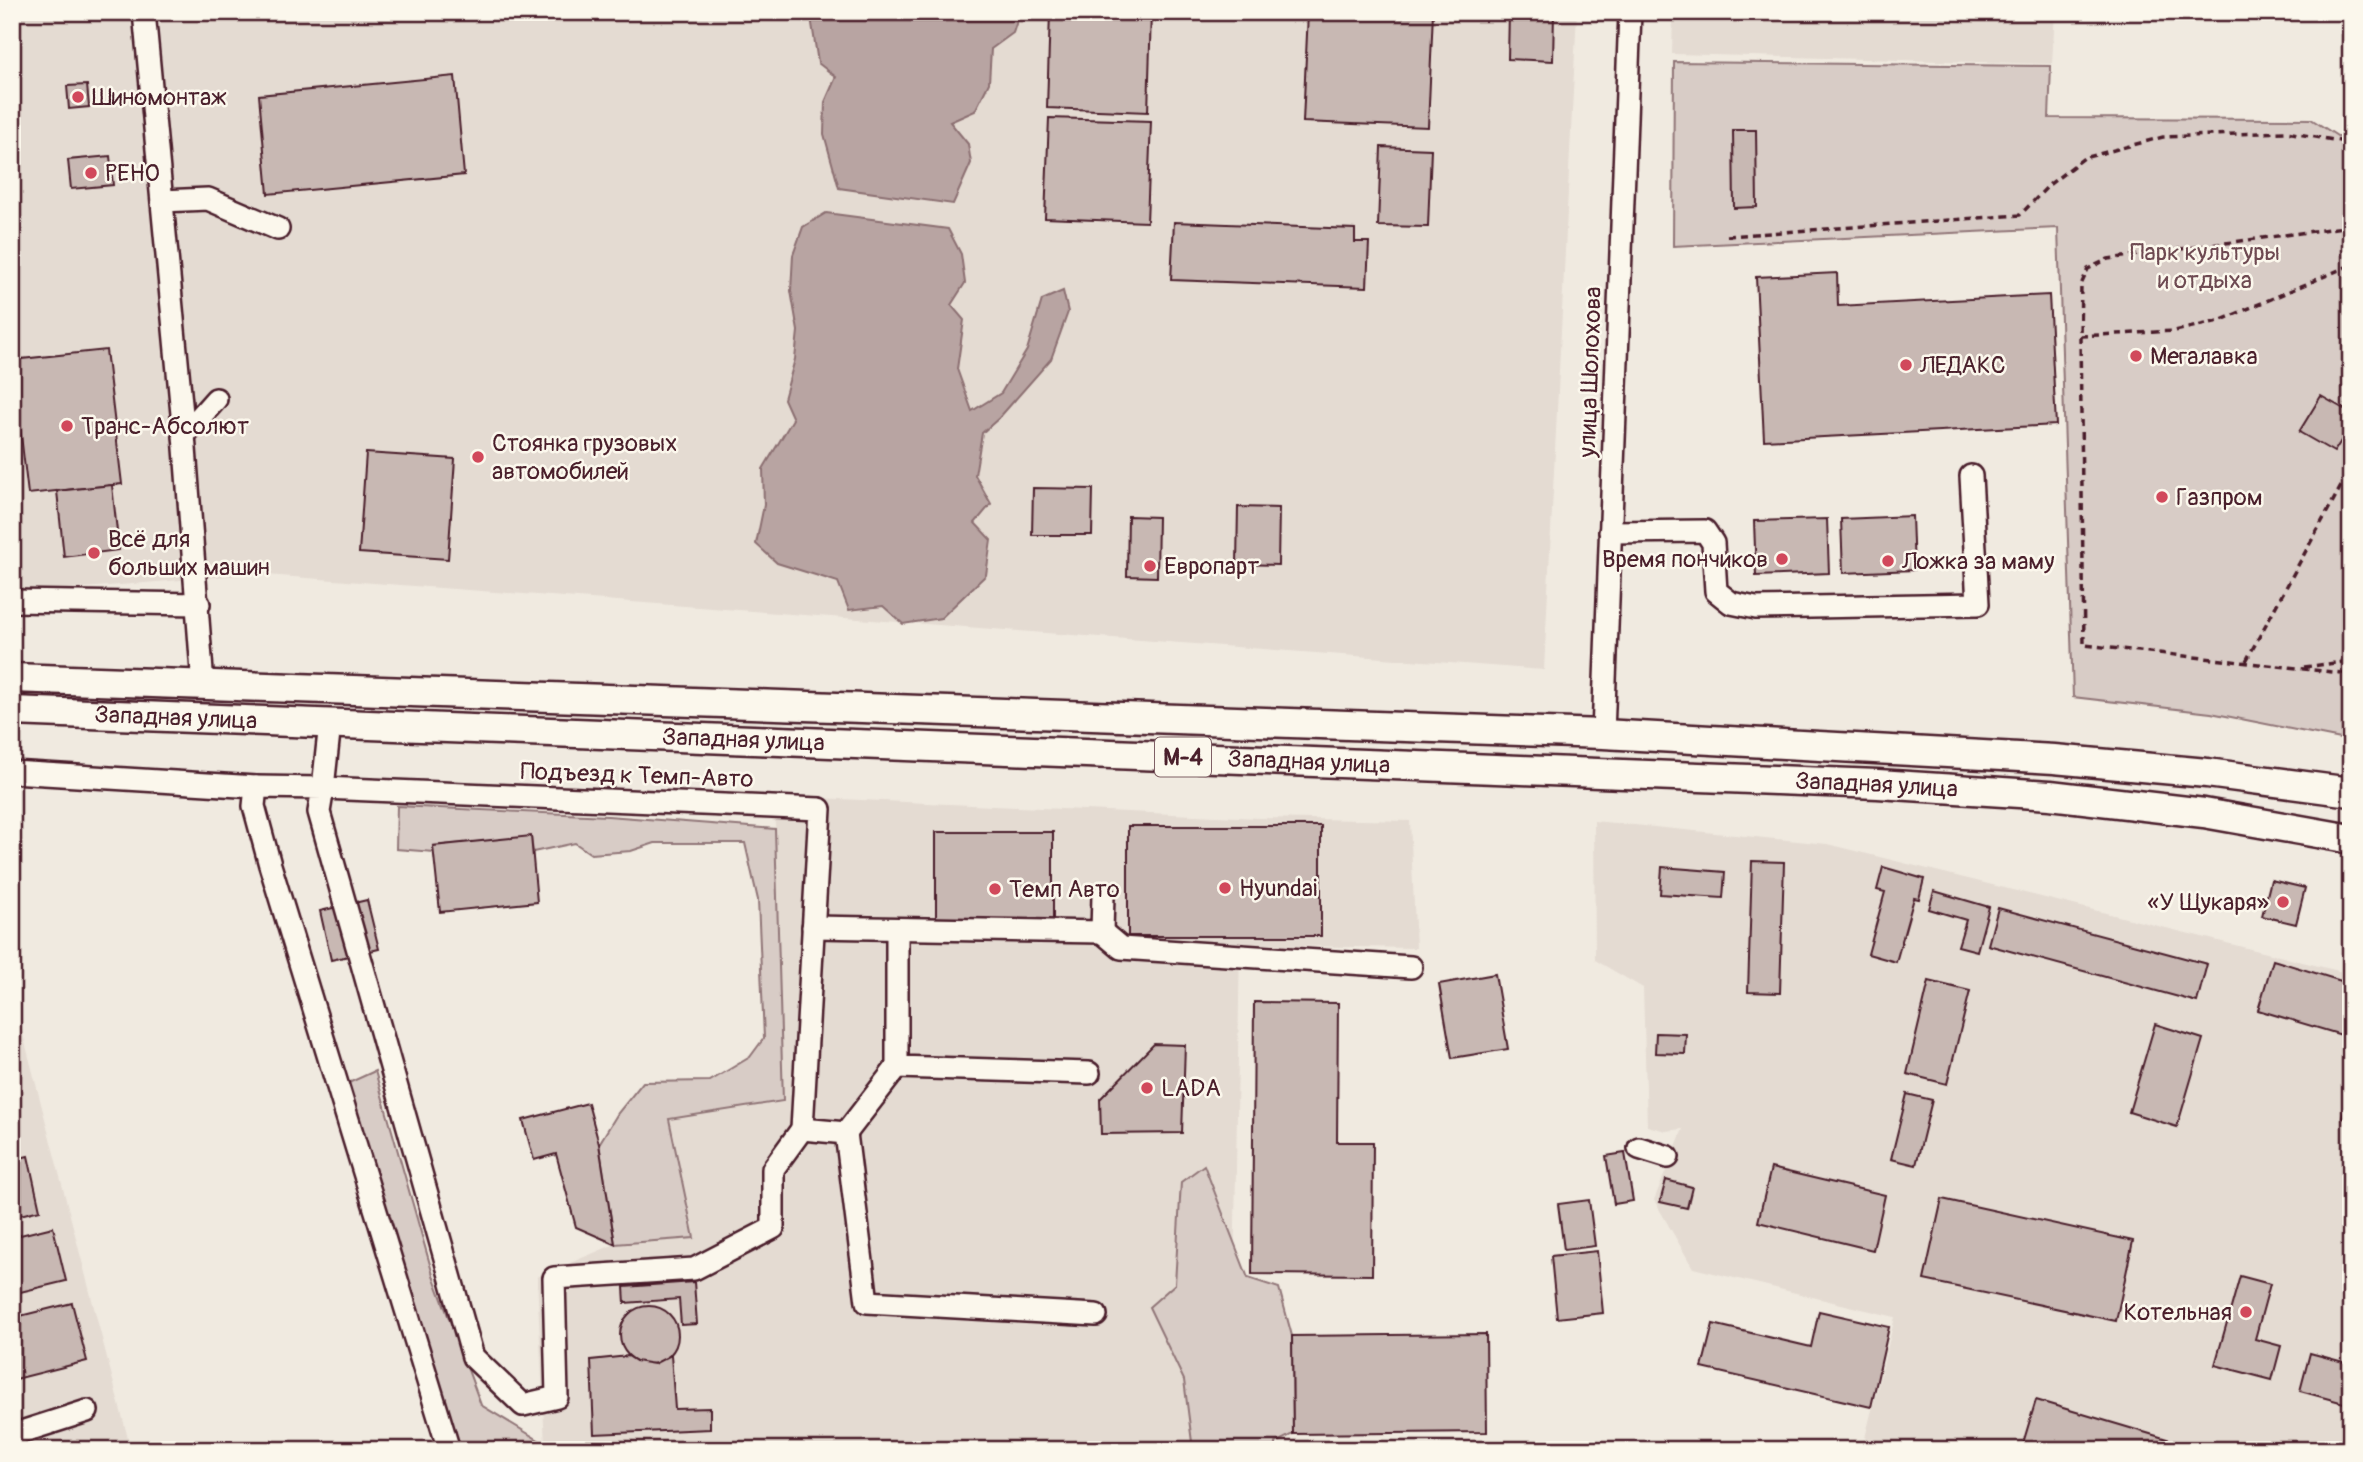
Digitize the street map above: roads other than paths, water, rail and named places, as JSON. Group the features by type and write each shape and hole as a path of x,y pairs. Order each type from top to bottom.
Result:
{"main road":[{"name":"Западная улица","path":"12,678 1603,734 2054,759 2207,773 2351,792"},
{"name":"Западная улица","path":"12,710 1878,784 2050,795 2204,813 2351,839"}],"street":[{"path":"144,12 199,604 203,685"},
{"name":"улица Шолохова","path":"1603,734 1630,12"},
{"path":"162,201 208,199 278,229"},
{"path":"184,435 216,398"},
{"path":"1610,533 1704,531 1713,543 1716,591 1731,603 1756,608 1978,604 1971,476"},
{"path":"12,601 199,604"},
{"path":"330,723 319,812 473,1357 523,1405 557,1397 554,1278 694,1269 772,1228 773,1169 802,1129 846,1133"},
{"path":"12,772 256,788 323,788"},
{"path":"256,788 254,806 270,865 449,1450"},
{"name":"Подъезд к Темп-Авто","path":"323,788 820,809 802,1129"},
{"path":"1102,932 1103,895"},
{"path":"813,927 1102,932 1121,948 1411,967"},
{"path":"897,929 897,1067 846,1133 867,1302 1096,1315"},
{"path":"897,1067 1089,1073"},
{"path":"1639,1148 1668,1157"},
{"path":"12,1435 88,1411"}],"place":[{"name":"Шиномонтаж","path":"78,97"},
{"name":"РЕНО","path":"91,173"},
{"name":"Мегалавка","path":"2136,356"},
{"name":"ЛЕДАКС","path":"1906,365"},
{"name":"Транс-Абсолют","path":"67,426"},
{"name":"Стоянка грузовых автомобилей","path":"478,457"},
{"name":"Газпром","path":"2162,497"},
{"name":"Всё для больших машин","path":"94,553"},
{"name":"Время пончиков","path":"1782,559"},
{"name":"Ложка за маму","path":"1888,561"},
{"name":"Европарт","path":"1150,566"},
{"name":"Hyundai","path":"1225,888"},
{"name":"Темп Авто","path":"995,889"},
{"name":"«У Щукаря»","path":"2283,902"},
{"name":"LADA","path":"1147,1088"},
{"name":"Котельная","path":"2246,1312"}],"park label":[{"name":"Парк культуры и отдыха","path":"2205,266"}]}
